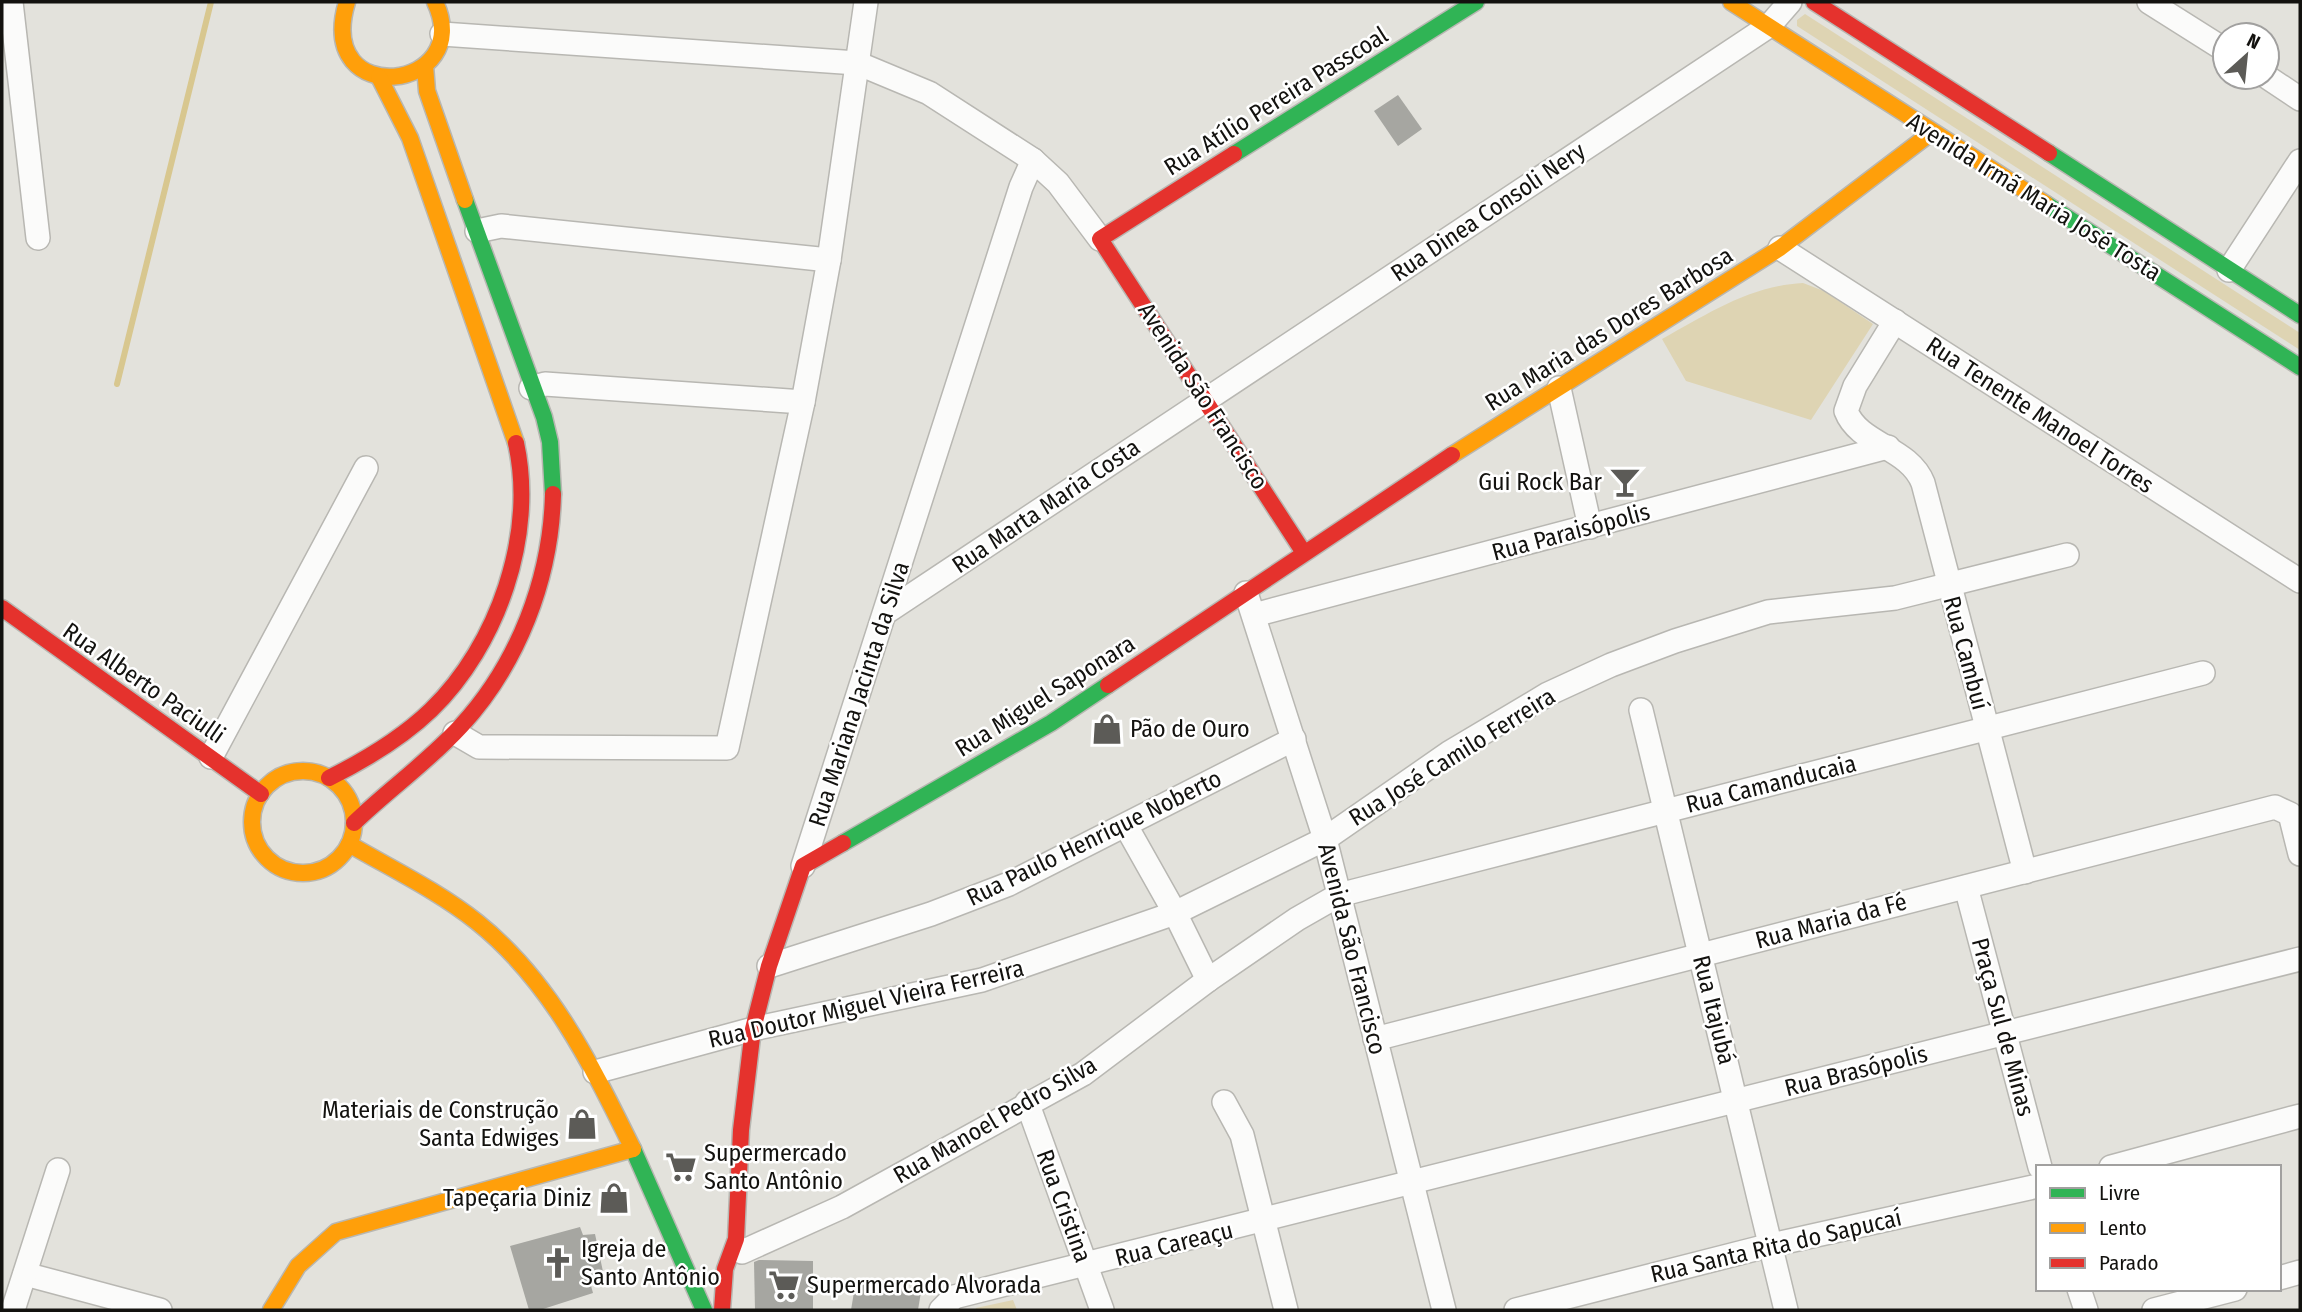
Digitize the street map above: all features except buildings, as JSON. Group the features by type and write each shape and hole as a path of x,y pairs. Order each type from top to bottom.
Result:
{"street":[{"path":"11,2 38,238"},
{"path":"329,778 350,768 431,710 465,667 492,620 510,566 519,507 517,447 410,140 389,90 379,77 357,66 343,46 340,22 346,2"},
{"path":"379,77 404,77 425,66 439,46 442,34 442,22 435,2"},
{"path":"455,733 479,747 727,748 803,402 829,260 866,2"},
{"name":"Rua Atílio Pereira Passcoal","path":"1100,239 1476,2"},
{"name":"Avenida Irmã Maria José Tosta","path":"1731,2 1931,133 2300,367"},
{"path":"1769,26 1790,2"},
{"name":"Avenida Irmã Maria José Tosta","path":"1814,2 2300,316"},
{"path":"2149,2 2211,41"},
{"name":"Rua Dinea Consoli Nery","path":"1206,399 1769,26"},
{"path":"442,34 858,63 929,93 1033,160 1058,183 1100,239"},
{"path":"354,823 455,733 481,702 509,660 529,615 542,574 550,531 550,440 427,91 425,66"},
{"path":"2281,86 2300,99"},
{"name":"Rua Maria das Dores Barbosa","path":"1304,553 1780,248 1931,133"},
{"name":"Rua Mariana Jacinta da Silva","path":"741,1287 741,1130 753,1029 769,966 1016,200 1033,160"},
{"path":"2229,270 2300,161"},
{"path":"477,231 501,226 829,260"},
{"name":"Avenida São Francisco","path":"1100,239 1304,553"},
{"name":"Rua Tenente Manoel Torres","path":"1780,248 2300,582"},
{"name":"Rua Cambuí","path":"1895,321 1855,386 1846,411 1850,421 1859,429 1906,458 1920,474 2025,872"},
{"path":"499,397 545,384 803,402"},
{"path":"1559,388 1590,527"},
{"name":"Rua Marta Maria Costa","path":"885,612 1206,399"},
{"name":"Rua Paraisópolis","path":"1254,615 1888,447"},
{"path":"211,757 366,468"},
{"name":"Rua Miguel Saponara","path":"803,866 1051,723 1304,553"},
{"name":"Rua José Camilo Ferreira","path":"1325,838 1500,721 1611,665 1675,641 1768,612 1871,602 2067,555"},
{"name":"Avenida São Francisco","path":"1246,593 1325,838 1444,1310"},
{"name":"Rua Alberto Paciulli","path":"2,608 261,794"},
{"name":"Rua Camanducaia","path":"1339,895 2203,673"},
{"name":"Rua Itajubá","path":"1641,710 1786,1310"},
{"name":"Rua Paulo Henrique Noberto","path":"769,966 931,914 1009,884 1294,739"},
{"path":"304,771 329,778 345,793 353,813 354,823 349,844 342,855 321,870 296,872 273,863 264,853 253,831 255,805 261,794 269,784 291,773 304,771"},
{"name":"Rua Maria da Fé","path":"1375,1038 2276,807 2286,810 2292,819 2300,853"},
{"path":"1126,826 1175,913 1208,981"},
{"name":"Rua Doutor Miguel Vieira Ferreira","path":"595,1072 753,1029 982,980 1175,913 1325,838"},
{"path":"349,844 492,934 542,987 595,1072 681,1252 704,1310"},
{"name":"Praça Sul de Minas","path":"1966,887 2039,1165"},
{"name":"Rua Manoel Pedro Silva","path":"739,1245 842,1206 1027,1102 1083,1074 1208,981 1297,919 1339,895"},
{"name":"Rua Brasópolis","path":"1412,1184 2300,959"},
{"path":"1224,1101 1242,1135 1286,1310"},
{"name":"Rua Cristina","path":"1027,1102 1102,1310"},
{"path":"2118,1165 2300,1116"},
{"path":"271,1310 297,1264 313,1247 336,1232 633,1149"},
{"path":"13,1310 58,1170"},
{"name":"Rua Careaçu","path":"942,1310 954,1297 1086,1267 1412,1184"},
{"name":"Rua Santa Rita do Sapucaí","path":"1516,1310 1770,1245 2036,1186"},
{"name":"Rua Mariana Jacinta da Silva","path":"720,1310 725,1269 739,1245"},
{"path":"681,1252 701,1277 720,1310"},
{"path":"701,1277 725,1269"},
{"path":"2281,1277 2300,1272"},
{"path":"25,1274 147,1309"},
{"path":"2080,1291 2086,1310"},
{"path":"2154,1310 2227,1291"}],"shaded area":[{"path":"1805,14 2300,333 2300,350 1797,26 1797,20"},
{"path":"1803,283 1824,291 1873,324 1811,420 1686,381 1662,339 1747,295 1783,285"},
{"path":"1013,1300 1017,1310 975,1310 976,1308"}],"waterway":[{"path":"117,384 211,2"}],"traffic: fast":[{"path":"1234,154 1476,2"},
{"path":"2049,153 2300,315"},
{"path":"465,200 544,417 550,442 553,494"},
{"path":"2046,204 2300,367"},
{"path":"843,843 1051,723 1108,685"},
{"path":"633,1149 704,1310"}],"traffic: slow":[{"path":"347,2 343,37 353,61 371,74 394,77 417,70 434,55 442,32 435,2"},
{"path":"1731,2 2046,204"},
{"path":"425,66 427,91 465,200"},
{"path":"379,77 410,138 516,443"},
{"path":"1452,455 1780,248 1931,133"},
{"path":"303,771 322,775 339,786 350,803 354,822 350,841 339,858 322,869 303,873 284,869 267,858 256,841 252,822 256,803 267,786 284,775 303,771"},
{"path":"349,844 447,900 503,945 527,971 567,1026 633,1149"},
{"path":"271,1310 298,1266 336,1232 633,1149"}],"traffic: jam":[{"path":"1814,2 2049,153"},
{"path":"1234,154 1100,239 1304,553"},
{"path":"329,778 383,748 420,720 455,684 475,654 493,621 516,551 521,514 521,478 516,443"},
{"path":"1108,685 1452,455"},
{"path":"354,823 461,726 499,676 528,619 538,588 551,526 553,494"},
{"path":"2,608 261,794"},
{"path":"722,1310 725,1269 736,1239 741,1130 753,1029 769,966 803,866 843,843"}],"place":[{"name":"Gui Rock Bar","path":"1625,482"},
{"name":"Pão de Ouro","path":"1107,729"},
{"name":"Materiais de Construção Santa Edwiges","path":"582,1124"},
{"name":"Supermercado Santo Antônio","path":"681,1167"},
{"name":"Tapeçaria Diniz","path":"614,1198"},
{"name":"Igreja de Santo Antônio","path":"558,1263"},
{"name":"Supermercado Alvorada","path":"784,1285"}]}
